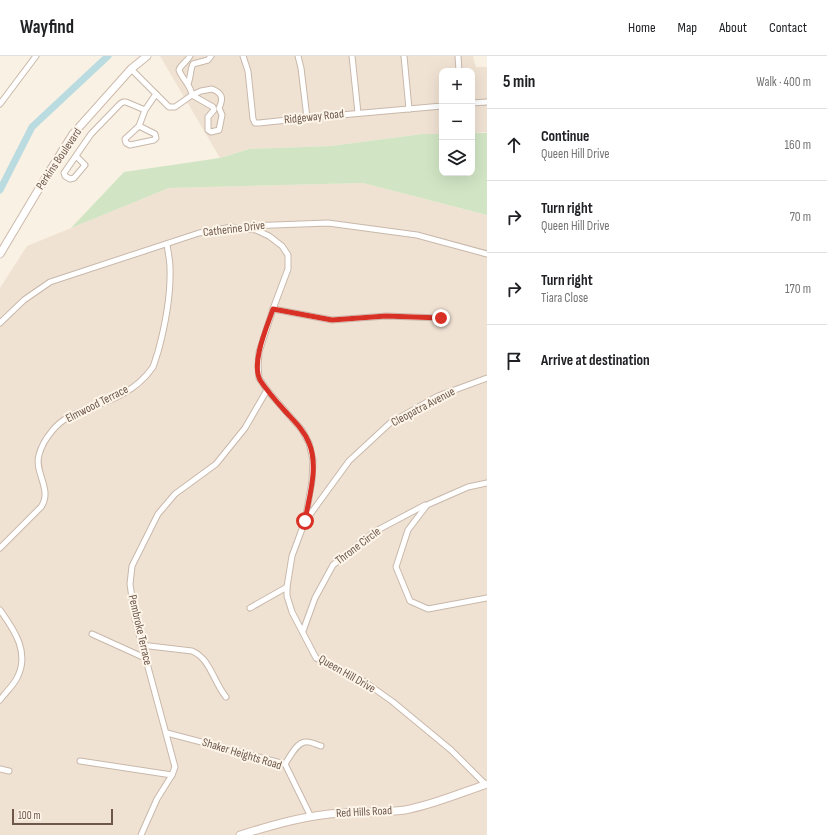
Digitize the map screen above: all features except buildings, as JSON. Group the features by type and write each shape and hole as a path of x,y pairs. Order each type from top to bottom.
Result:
{"main road":[{"name":"Perkins Boulevard","path":"0,254 73,134 131,69 147,56"},
{"name":"Red Hills Road","path":"240,835 278,823 311,817 340,813 405,810 428,804 487,784"}],"street":[{"path":"0,104 36,56"},
{"path":"131,69 169,107 175,107 192,95 201,91 212,89 218,92 222,100 216,108 192,95 188,84 178,70 190,56"},
{"path":"187,61 193,64 208,60 211,56"},
{"name":"Ridgeway Road","path":"243,56 248,71 253,119 255,123 439,106"},
{"path":"298,56 301,68 307,118"},
{"path":"352,56 358,113"},
{"path":"404,56 409,109"},
{"path":"458,56 459,68"},
{"path":"188,84 191,78 191,67 193,64"},
{"path":"139,126 154,134 156,138 154,140 130,145 126,143 125,139 139,126 145,110 156,94"},
{"path":"76,156 85,165 74,178 70,179 65,176 64,173 91,134 123,102 145,110"},
{"path":"475,103 487,102"},
{"name":"Catherine Drive","path":"0,323 24,300 50,282 200,233 230,227 274,224 328,223 417,235 487,254"},
{"name":"Queen Hill Drive","path":"230,227 256,230 269,236 282,246 288,255 288,269 259,352 258,366 259,378 267,390 302,430 309,443 313,460 312,481 305,521 292,556 286,587 292,612 316,658 365,682 387,698 451,750 487,784"},
{"name":"Elmwood Terrace","path":"0,548 45,502 46,495 39,464 39,455 53,430 79,412 124,394 140,381 154,365 161,341 169,295 170,268 167,244"},
{"path":"273,309 332,320 386,316 441,318"},
{"name":"Cleopatra Avenue","path":"305,521 349,461 390,423 438,396 487,378"},
{"name":"Pembroke Terrace","path":"172,775 175,767 167,733 141,645 135,619 130,584 132,566 158,514 175,494 216,464 245,428 267,390"},
{"name":"Throne Circle","path":"303,631 316,598 333,565 374,532 427,505 468,487 487,483"},
{"name":"Throne Circle","path":"427,505 408,530 396,568 410,601 428,608 487,598"},
{"path":"250,608 286,587"},
{"path":"0,610 12,628 21,647 23,660 17,678 0,700"},
{"path":"92,634 145,658"},
{"path":"141,645 196,652 202,658 226,697"},
{"name":"Shaker Heights Road","path":"167,733 285,764 311,817"},
{"path":"285,764 296,748 302,743 306,742 321,746"},
{"path":"80,761 172,775 157,799 140,835"},
{"path":"0,768 9,771"}],"shaded area":[{"path":"160,56 473,56 476,67 487,67 487,132 475,133 475,68 439,68 439,134 422,134 331,146 248,149 220,158"},
{"path":"363,183 487,215 487,835 0,835 0,288 27,246 169,188"}],"green space":[{"path":"475,133 487,133 487,215 363,183 169,188 71,228 124,172 220,158 249,149 331,146 422,134 439,134 439,176 475,176"}],"waterway":[{"path":"0,190 32,127 108,56"}],"route":[{"path":"305,521 312,481 313,460 309,443 302,430 267,390 259,378 259,352 273,309 332,320 386,316 441,318"}]}
